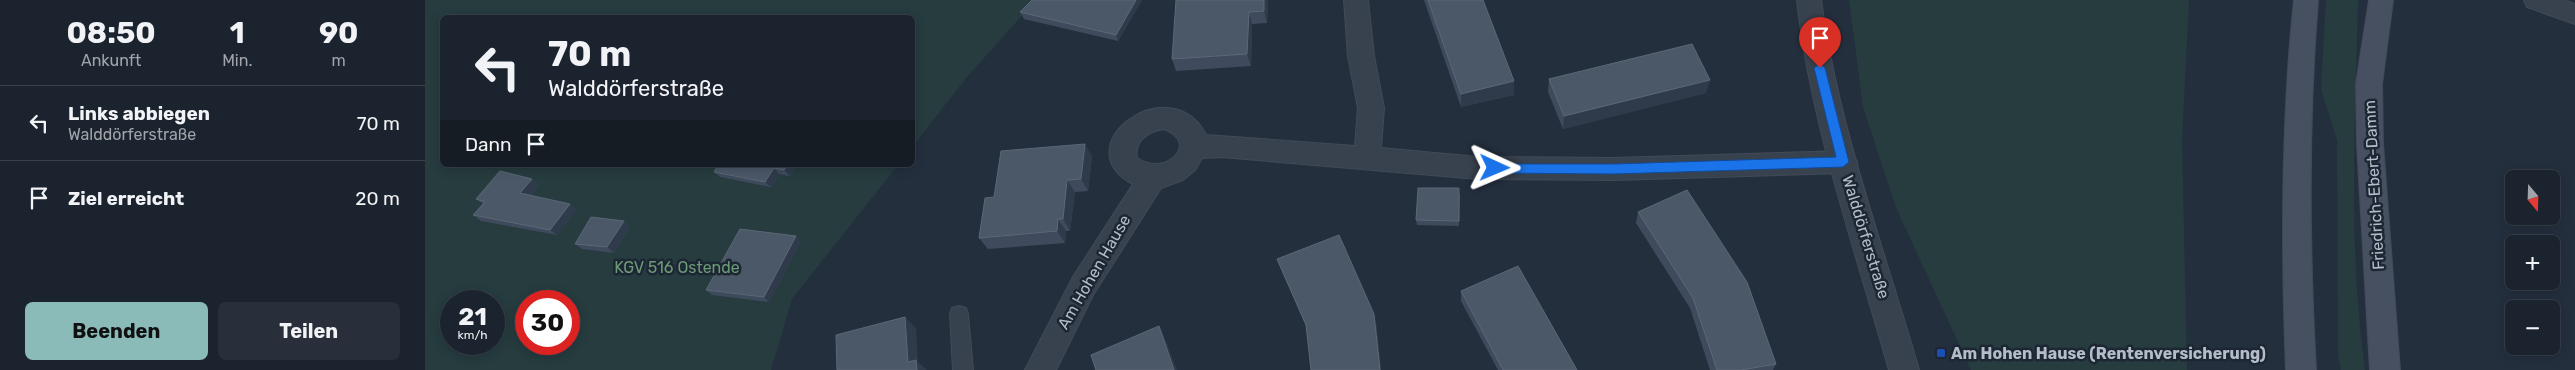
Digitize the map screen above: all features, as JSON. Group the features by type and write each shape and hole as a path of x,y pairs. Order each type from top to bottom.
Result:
{"main road":[{"path":"2301,370 2297,301 2298,74 2306,0"},
{"name":"Friedrich-Ebert-Damm","path":"2381,0 2369,84 2385,370"}],"street":[{"path":"1356,0 1361,56 1371,108 1367,160"},
{"name":"Walddörferstraße","path":"1809,0 1820,68 1843,162 1884,295 1902,363"},
{"path":"2536,0 2575,14"},
{"path":"1154,119 1175,119 1191,130 1195,148 1184,165 1163,176 1152,178 1141,176 1125,164 1122,156 1123,146 1134,129 1154,119"},
{"path":"1195,148 1223,146 1367,160 1478,168 1565,169 1843,162"},
{"name":"Am Hohen Hause","path":"1040,370 1083,286 1152,178"}],"lane":[{"path":"959,314 963,370"}],"green space":[{"name":"KGV 516 Ostende","path":"425,0 1036,0 967,77 915,143 915,15 440,15 440,167 896,167 792,299 771,370 425,370"},
{"path":"1849,0 2189,0 2182,139 2187,370 1971,370 1897,210 1863,107"},
{"path":"2326,0 2358,0 2354,185 2356,278 2365,370 2341,370 2338,355 2337,140 2321,89"}],"building":[{"path":"1032,0 1136,0 1116,35 1020,12"},
{"path":"1176,0 1264,0 1264,11 1249,12 1247,54 1172,59"},
{"path":"1428,0 1483,0 1514,81 1461,94"},
{"path":"1692,44 1710,80 1564,116 1549,79"},
{"path":"1085,144 1081,179 1067,180 1063,219 1058,219 1057,231 979,238 985,198 994,197 1001,151"},
{"path":"717,167 786,167 784,170 774,168 765,182 714,172"},
{"path":"500,171 532,179 520,193 570,204 550,230 473,215 485,202 476,199"},
{"path":"1418,188 1459,188 1459,221 1416,220"},
{"path":"1687,190 1747,282 1776,364 1741,370 1717,370 1693,298 1638,212"},
{"path":"591,217 624,221 607,247 575,244"},
{"path":"740,229 796,236 764,297 706,290"},
{"path":"1339,235 1374,314 1380,370 1311,370 1306,325 1277,259"},
{"path":"1518,266 1577,370 1503,370 1461,291"},
{"path":"905,317 908,362 916,360 917,370 837,370 836,335"},
{"path":"1159,326 1174,370 1096,370 1091,355"}],"place":[{"name":"Am Hohen Hause (Rentenversicherung)","path":"1941,353"}],"route":[{"path":"1495,168 1614,169 1843,162 1820,68"}]}
